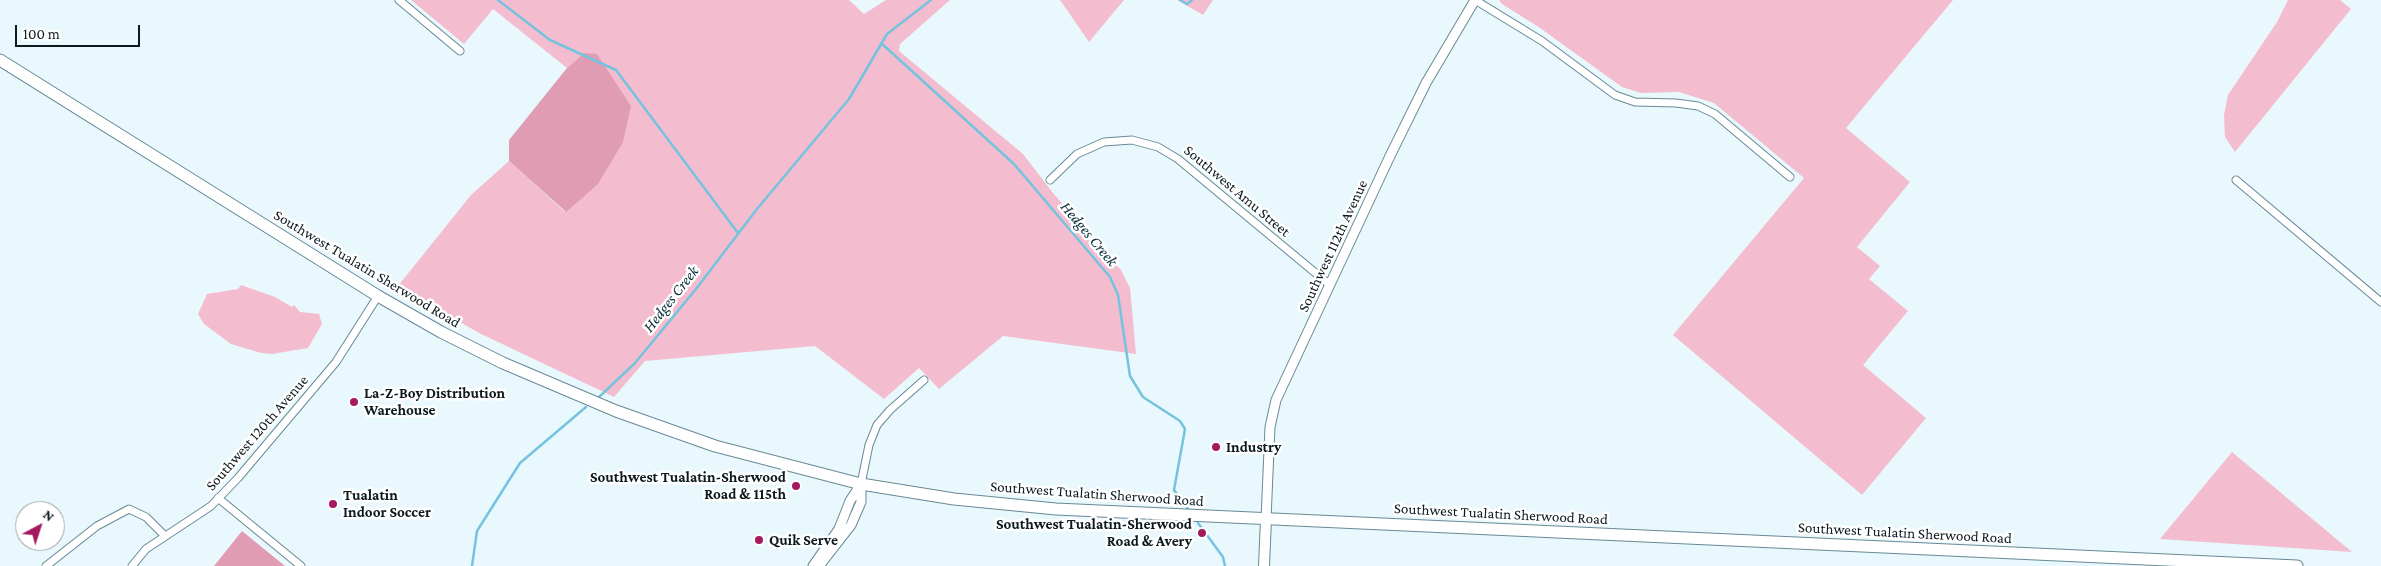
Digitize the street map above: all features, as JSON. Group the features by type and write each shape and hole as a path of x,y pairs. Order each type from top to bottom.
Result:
{"highway":[{"name":"Southwest Tualatin Sherwood Road","path":"0,60 378,296 441,332 503,362 616,411 715,446 861,484 1012,506 2297,566"}],"main road":[{"path":"1264,566 1266,519"}],"street":[{"path":"399,0 460,51"},
{"path":"1475,0 1542,41 1615,95 1635,102 1676,103 1698,106 1715,114 1790,177"},
{"name":"Southwest 112th Avenue","path":"1266,519 1270,427 1273,408 1426,83 1475,0"},
{"name":"Southwest Amu Street","path":"1050,180 1077,154 1089,147 1118,140 1147,143 1169,153 1330,285"},
{"path":"2236,180 2381,302"},
{"name":"Southwest 120th Avenue","path":"132,566 146,549 187,523 218,498 336,362 378,296"},
{"path":"819,566 851,525 861,502 861,484 869,444 877,425 890,410 924,380"},
{"path":"813,566 839,529 850,501 861,484"},
{"path":"218,498 301,566"},
{"path":"46,566 97,526 129,510 146,517 165,536"}],"shaded area":[{"path":"411,0 849,0 864,14 886,0 950,0 900,44 899,51 1023,154 1053,193 1121,270 1130,288 1136,354 1003,336 939,389 919,368 884,399 815,346 645,361 614,397 479,333 398,286 471,195 509,161 565,212 584,53 567,68 493,9 464,44"},
{"path":"1060,0 1124,0 1089,42"},
{"path":"1177,0 1213,0 1203,15"},
{"path":"1499,0 1953,0 1846,128 1910,182 1857,247 1880,266 1869,279 1908,311 1863,365 1926,418 1862,495 1673,335 1804,178 1714,103 1679,92 1641,93 1622,87 1540,28 1502,4"},
{"path":"2288,0 2340,0 2351,9 2235,152 2225,137 2224,115 2228,95 2277,22"},
{"path":"584,53 597,54 631,106 623,142 598,184 566,212 509,161 509,140 567,68"},
{"path":"241,285 275,297 292,307 294,305 300,312 319,314 322,324 308,348 272,354 261,353 231,344 204,324 198,314 207,294 238,289"},
{"path":"2232,452 2352,552 2160,539"},
{"path":"242,531 285,566 214,566"}],"waterway":[{"path":"498,0 550,40 616,70 738,233"},
{"name":"Hedges Creek","path":"599,397 635,363 696,289 757,209 849,99 887,34 931,0"},
{"name":"Hedges Creek","path":"1180,0 1187,4 1192,0"},
{"name":"Hedges Creek","path":"881,43 1014,164 1110,277 1118,295 1130,376 1143,397 1180,421 1185,429 1174,490 1188,509"},
{"name":"Hedges Creek","path":"472,566 477,531 520,463 586,407"},
{"name":"Hedges Creek","path":"1198,523 1223,557 1225,566"}],"place":[{"name":"La-Z-Boy Distribution Warehouse","path":"354,402"},
{"name":"Industry","path":"1216,447"},
{"name":"Southwest Tualatin-Sherwood Road & 115th","path":"796,486"},
{"name":"Tualatin Indoor Soccer","path":"333,504"},
{"name":"Southwest Tualatin-Sherwood Road & Avery","path":"1202,533"},
{"name":"Quik Serve","path":"759,540"}]}
